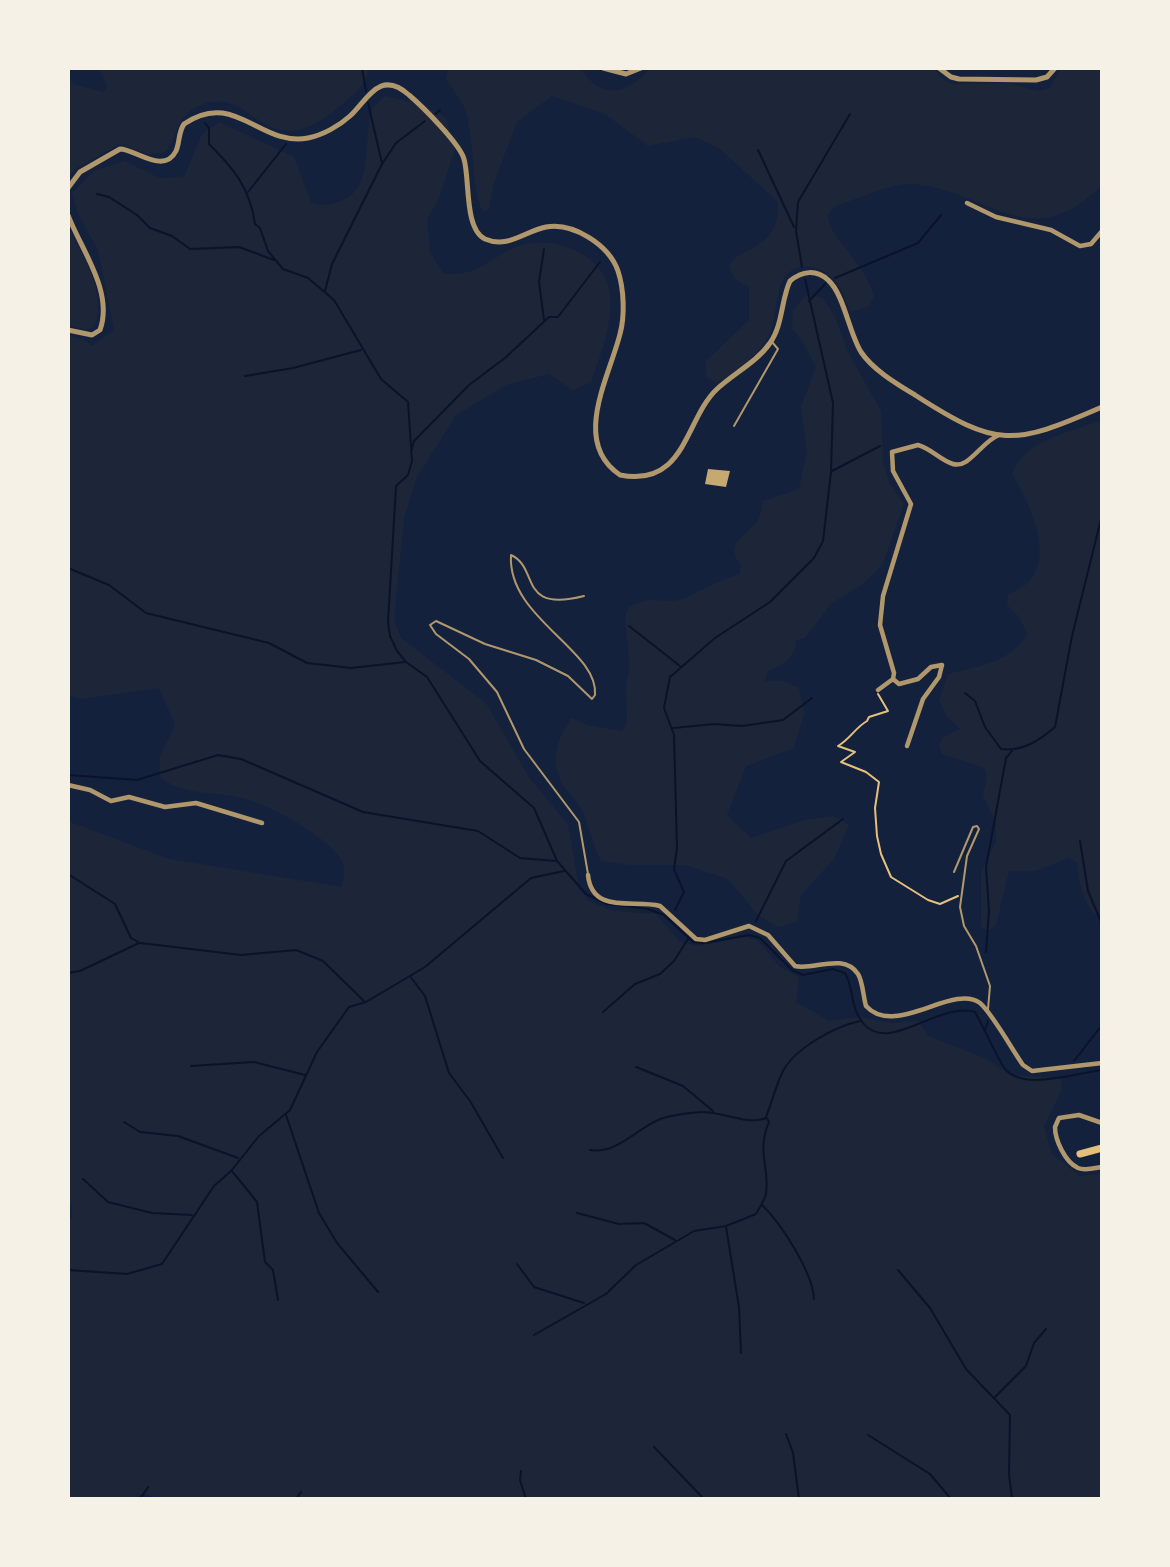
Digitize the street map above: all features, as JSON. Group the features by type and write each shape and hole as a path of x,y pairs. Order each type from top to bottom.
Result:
{"highway":[{"path":"1080,1153 1102,1148"}],"street":[{"path":"603,68 626,74 641,68"},
{"path":"939,68 951,77 959,79 1040,80 1055,68"},
{"path":"68,188 80,172 120,149 150,160 169,158 176,152 184,124 211,112 229,113 284,138 307,138 330,130 350,116 376,87 392,87 407,93 462,154 472,222 481,236 493,241 511,241 553,226 578,232 610,255 621,284 623,317 621,332 598,401 596,440 602,459 620,475 647,475 672,461 713,394 771,342 790,281 804,272 819,274 834,287 857,344 871,364 961,424 999,435 1018,436 1043,431 1102,407"},
{"path":"967,203 996,217 1051,230 1080,246 1091,244 1102,231"},
{"path":"68,215 94,267 102,319 100,330 92,335 68,330"},
{"path":"907,746 921,713 923,699 939,677 942,665 931,667 918,679 899,684 893,679 892,661 880,625 893,557 911,504 893,471 892,452 897,448 918,445 929,448 954,465 962,465 971,459 980,446 999,435"},
{"path":"878,690 893,679"},
{"path":"68,785 90,790 111,801 129,797 165,807 196,803 262,823"},
{"path":"588,875 591,888 602,899 625,905 660,906 696,939 705,940 749,926 768,935 795,966 805,968 831,963 854,970 858,975 866,1006 878,1014 898,1015 964,999 976,1001 986,1010 1023,1065 1032,1071 1102,1063"},
{"path":"1102,1123 1071,1115 1059,1118 1055,1127 1061,1149 1073,1164 1085,1170 1102,1167"}],"lane":[{"path":"734,426 778,349 771,342"},
{"path":"584,596 559,601 540,595 531,586 517,558 511,556 526,606 561,639 594,680 596,691 592,699 568,676 536,660 485,644 436,621 431,622 430,626 469,659 497,692 524,749 579,822 588,875"},
{"path":"954,872 974,827 977,826 979,829 967,856 960,915 976,946 989,986 990,1005 986,1010"}],"path":[{"path":"878,690 888,710 869,717 838,746 855,751 841,762 866,772 879,782 877,836 891,877 928,900 940,904 961,894"}],"shaded area":[{"path":"99,68 369,68 359,89 315,124 294,131 277,129 235,105 219,101 191,110 180,122 169,148 163,153 147,154 119,144 77,168 68,178 68,76 73,84 103,92 107,87"},
{"path":"449,68 581,68 597,86 614,90 633,84 650,68 934,68 942,79 952,84 1008,83 1038,91 1050,88 1061,68 1102,68 1102,185 1076,206 1053,216 1031,218 1009,214 940,189 913,184 885,188 836,206 828,214 829,223 870,285 874,297 868,307 851,312 837,283 823,271 807,267 792,270 781,284 773,324 764,343 745,363 716,383 707,377 705,362 749,320 749,287 736,280 729,267 734,259 766,239 777,219 778,202 719,148 695,137 648,146 605,114 552,96 517,122 493,185 489,210 483,211 477,191 468,121 464,106 446,78"},
{"path":"385,96 424,105 446,118 455,149 438,201 427,219 430,252 444,274 469,272 522,245 549,243 577,251 589,259 599,268 610,294 610,316 591,382 573,390 549,374 506,385 456,415 417,477 404,518 394,619 401,638 486,703 530,779 568,824 579,889 589,901 613,911 656,914 679,941 697,946 745,937 758,941 780,967 799,977 796,1002 829,1021 860,1017 892,1023 919,1021 928,1036 985,1058 1011,1075 1061,1078 1062,1089 1044,1126 1052,1154 1080,1176 1102,1173 1102,1499 160,1499 143,1493 134,1499 68,1499 68,1220 73,1217 68,1191 68,821 169,859 342,887 344,871 339,856 329,846 283,815 253,801 179,787 160,777 160,756 175,725 159,688 80,699 68,695 68,335 83,339 92,346 114,330 98,250 78,214 72,193 94,171 125,161 160,178 184,177 202,134 219,122 294,157 311,202 324,205 334,203 349,197 362,179 373,107"},
{"path":"68,227 87,262 96,288 98,314 94,327 86,330 68,325"},
{"path":"807,294 823,298 835,317 848,352 881,411 883,461 889,483 904,504 882,566 860,586 832,603 805,638 796,640 791,657 767,672 765,681 783,681 799,688 804,714 794,748 746,766 727,815 751,838 805,820 833,816 849,825 834,859 801,895 797,922 778,927 759,916 728,879 685,865 630,865 601,861 582,810 558,774 556,758 562,733 572,718 587,725 622,731 627,723 626,685 630,666 625,618 628,608 651,600 682,599 739,574 741,565 736,557 736,545 759,518 763,501 799,489 807,452 801,407 816,367 804,344 792,329 793,310"},
{"path":"1102,420 1102,913 1095,914 1087,904 1077,863 1069,858 1035,871 1009,871 996,925 989,931 981,927 981,873 996,841 996,823 983,795 987,777 985,768 942,754 939,745 943,737 960,729 947,717 939,700 948,674 1003,657 1020,644 1027,634 1020,618 1007,605 1008,595 1031,579 1040,555 1031,511 1012,474 1018,462 1037,445"}],"building":[{"path":"708,469 730,471 726,487 705,484"}],"waterway":[{"path":"362,68 366,91"},
{"path":"368,103 382,163"},
{"path":"435,114 440,110"},
{"path":"802,267 796,231 798,202 850,114"},
{"path":"325,291 332,264 382,164 396,143 425,121"},
{"path":"205,123 209,128 209,144 245,189 255,224 260,228 268,251 283,269 308,278 334,300 381,379 408,402 412,461 408,475 396,486 388,622 390,636 397,651 406,662 427,677 480,761 534,808 557,861 586,894 607,904 648,909 664,915 693,942 704,943 749,935 760,938 792,970 803,975 833,969 845,973 859,1017 874,1031 900,1031 946,1014 975,1012 1003,1066 1011,1074 1034,1080 1102,1070"},
{"path":"248,192 286,144"},
{"path":"758,150 794,227"},
{"path":"97,194 109,197 137,215 150,228 172,236 190,249 239,247 274,260"},
{"path":"835,278 918,243 941,215"},
{"path":"544,249 539,282 544,320"},
{"path":"411,452 414,441 469,385 505,358 549,317 558,317 600,262"},
{"path":"675,910 684,892 674,869 677,848 674,735 664,708 670,677 715,638 770,602 814,558 823,541 831,472 833,403 805,279"},
{"path":"809,301 826,283"},
{"path":"245,376 293,368 361,350"},
{"path":"832,471 880,446"},
{"path":"965,693 975,701 985,727 1001,749 1016,749 1030,744 1055,727 1072,636 1102,515"},
{"path":"68,568 109,585 146,613 269,643 307,663 351,668 405,662"},
{"path":"629,626 680,666"},
{"path":"673,728 714,724 742,726 783,720 812,698"},
{"path":"986,952 989,911 986,867 1006,758 1012,751"},
{"path":"68,775 137,780 218,755 241,759 363,812 478,831 520,858 556,861"},
{"path":"756,921 786,861 843,819"},
{"path":"1080,841 1088,891 1102,924"},
{"path":"68,1270 127,1274 162,1264 214,1186 231,1171 259,1136 290,1110 317,1052 349,1007 366,1002 425,967 531,878 564,871"},
{"path":"68,874 115,904 131,938 140,943 241,955 296,950 323,961 365,1002"},
{"path":"603,1012 635,984 660,974 674,961 688,939"},
{"path":"68,973 80,971 139,943"},
{"path":"410,976 425,996 449,1073 470,1101 503,1158"},
{"path":"534,1335 606,1294 636,1265 694,1231 726,1226 756,1214 766,1194 763,1151 769,1122 766,1117 783,1071 806,1046 860,1021"},
{"path":"985,1030 988,1021"},
{"path":"1074,1061 1102,1025"},
{"path":"191,1066 254,1062 305,1075"},
{"path":"636,1067 683,1086 713,1111"},
{"path":"590,1150 608,1149 650,1124 674,1116 701,1112 751,1120 766,1118"},
{"path":"286,1115 319,1213 337,1243 378,1292"},
{"path":"124,1122 140,1132 178,1136 238,1158"},
{"path":"232,1171 257,1202 265,1262 273,1270 278,1300"},
{"path":"83,1179 108,1202 152,1213 192,1215"},
{"path":"762,1205 795,1249 808,1276 814,1299"},
{"path":"577,1213 619,1224 644,1223 675,1240"},
{"path":"726,1227 739,1307 741,1353"},
{"path":"517,1264 534,1287 584,1303"},
{"path":"898,1270 930,1308 966,1369 1010,1415 1009,1474 1012,1499"},
{"path":"995,1397 1026,1366 1034,1343 1046,1329"},
{"path":"786,1434 793,1453 799,1499"},
{"path":"868,1435 930,1474 951,1499"},
{"path":"654,1447 704,1499"},
{"path":"521,1471 520,1480 526,1499"},
{"path":"140,1499 148,1487"},
{"path":"296,1499 301,1492"}]}
